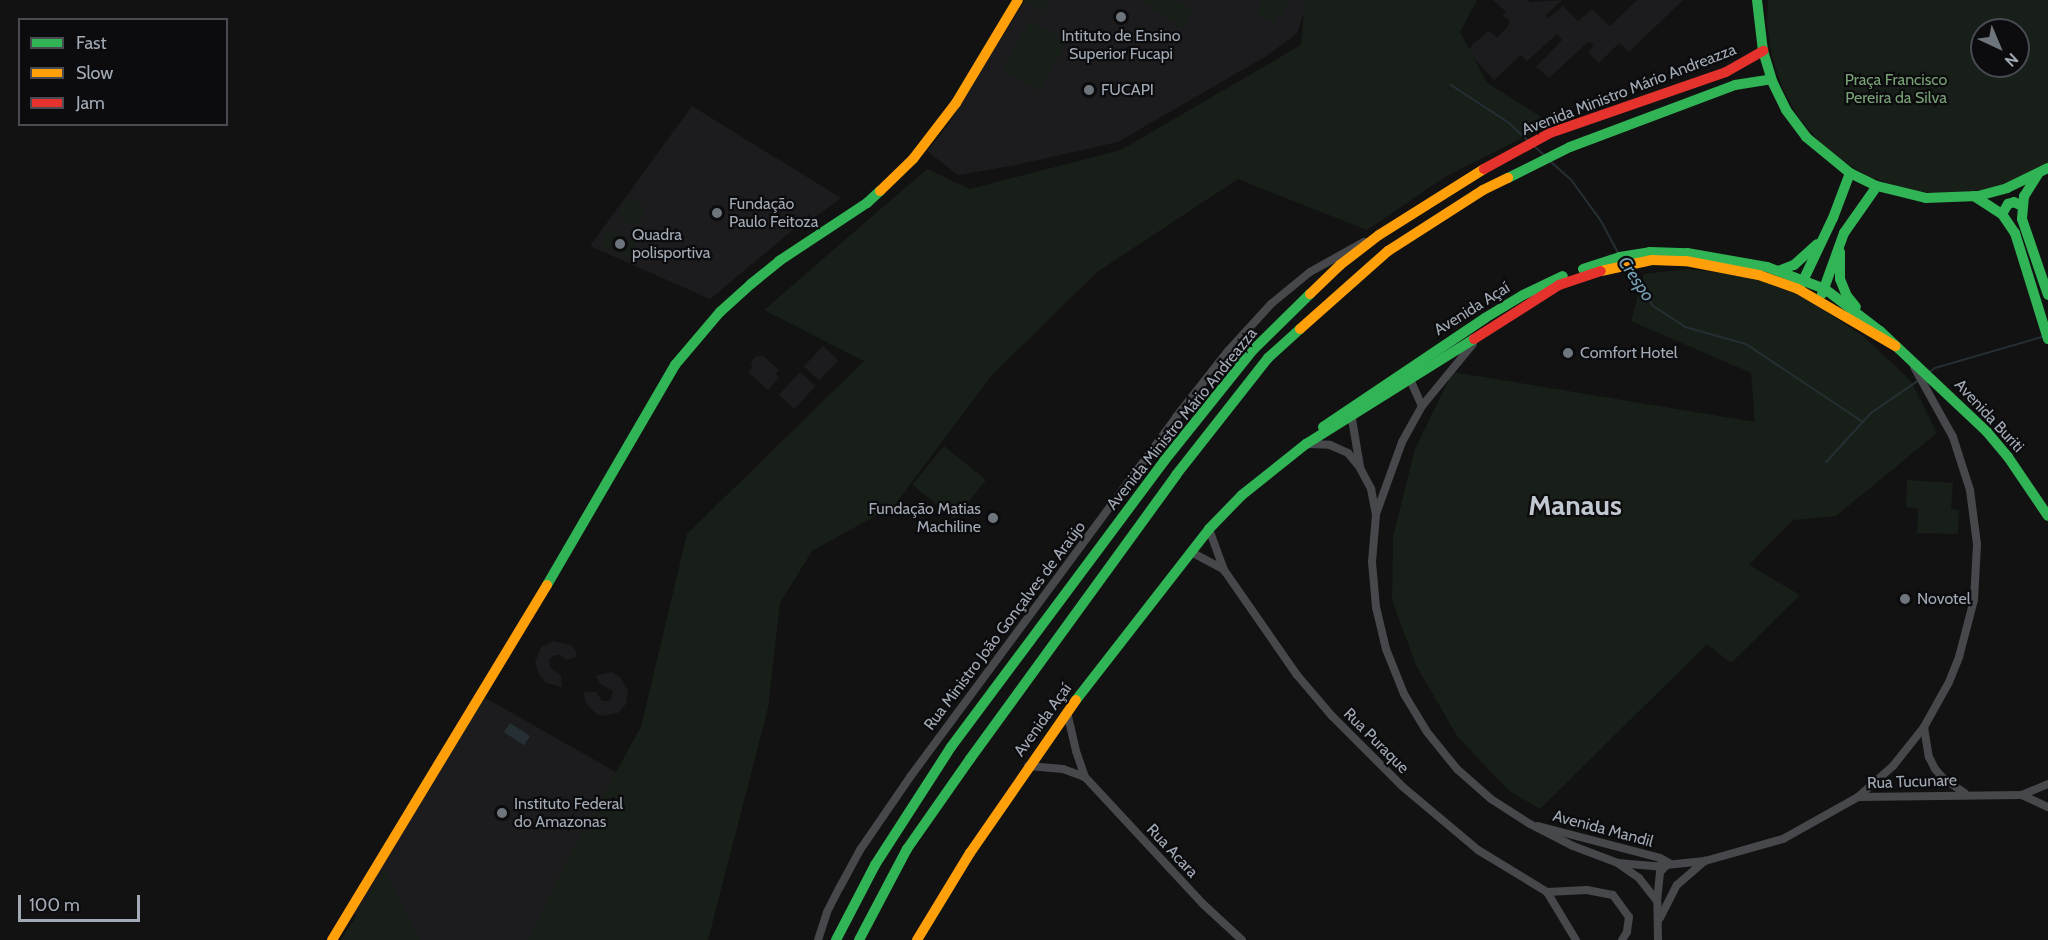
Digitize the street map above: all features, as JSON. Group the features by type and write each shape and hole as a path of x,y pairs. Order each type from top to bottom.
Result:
{"main road":[{"path":"332,940 519,633 675,365 720,312 743,291 779,261 867,203 913,159 956,103 1018,0"},
{"path":"1757,0 1763,51 1771,79 1786,110 1806,137 1850,173 1877,186 1926,198 1974,196 2007,188 2043,171"},
{"name":"Avenida Ministro Mário Andreazza","path":"836,940 875,865 911,806 1164,461 1253,350 1340,265 1445,190 1550,133 1726,72 1763,51"},
{"name":"Avenida Ministro Mário Andreazza","path":"859,940 907,849 1005,715 1129,538 1268,358 1352,280 1433,221 1483,190 1532,164 1735,85 1771,79"},
{"path":"2043,171 2024,196 2022,219 2048,295"},
{"path":"1801,284 1825,235 1850,173"},
{"path":"1819,300 1825,289 1840,241 1857,212 1877,186"},
{"path":"1974,196 2002,214 2014,233 2048,339"},
{"path":"2002,214 2008,204 2014,202 2022,206"},
{"path":"1778,271 1804,258 1825,235"},
{"path":"1840,241 1838,266 1840,279 1847,296 1865,318"},
{"name":"Avenida Açaí","path":"917,940 1028,766 1121,639 1209,529 1242,495 1405,370 1523,295 1556,278 1620,257 1650,252 1687,253 1778,271 1801,284"},
{"name":"Avenida Açaí","path":"1209,529 1218,511 1238,490 1302,441 1411,380 1484,331 1559,285 1620,265 1652,260 1686,261 1801,284"},
{"name":"Avenida Buriti","path":"1801,284 1825,289 1865,318 1951,397 2008,457 2048,515"},
{"name":"Avenida Buriti","path":"1801,284 1819,300 1873,335 1895,346"},
{"path":"986,702 1005,715"}],"street":[{"name":"Rua Ministro João Gonçalves de Araújo","path":"818,940 827,912 860,850 910,777 1228,351 1271,304 1310,272 1379,235"},
{"name":"Avenida Mandil","path":"1484,331 1422,406 1402,442 1376,515 1372,562 1376,607 1386,649 1404,694 1427,732 1457,769 1491,799 1563,842 1618,863 1656,866 1705,861 1783,839 1858,797 1893,766 1924,727 1949,682 1967,630 1974,600 1977,544 1970,490 1953,437 1909,358"},
{"path":"1405,370 1422,406"},
{"path":"1351,413 1360,468"},
{"name":"Avenida Mandil","path":"1306,444 1330,445 1348,453 1360,468 1371,489 1376,515"},
{"name":"Rua Puraque","path":"1209,529 1224,570 1298,675 1363,749 1478,850 1547,892 1576,940"},
{"name":"Rua Puraque","path":"1191,552 1224,570"},
{"name":"Rua Acara","path":"1067,712 1085,777 1203,904 1242,940"},
{"name":"Rua Tucunare","path":"1924,727 1929,757 1935,769 1944,779 1966,794"},
{"path":"1028,766 1063,769 1085,777"},
{"name":"Rua Tucunare","path":"2022,795 2048,784"},
{"name":"Rua Tucunare","path":"1858,797 2022,795 2048,807"},
{"name":"Avenida Mandil","path":"1530,824 1660,858 1668,863"},
{"path":"1659,923 1666,903 1677,885 1705,861"},
{"path":"1618,863 1640,878 1657,901"},
{"path":"1658,940 1657,901 1660,872 1668,863"},
{"path":"1547,892 1587,890 1613,895 1629,917 1627,932 1622,940"}],"shaded area":[{"name":"FUCAPI","path":"1025,0 1309,0 1297,33 1268,55 1118,142 1011,166 958,175 927,151 948,125"},
{"path":"1493,0 1528,0 1530,2 1562,0 1546,15 1548,18 1563,6 1578,21 1592,9 1610,26 1637,0 1683,0 1629,52 1619,43 1599,63 1588,52 1594,45 1589,41 1549,78 1536,67 1562,40 1557,34 1527,61 1521,55 1494,80 1468,52 1473,44 1489,31 1497,37 1507,28 1510,21 1503,16 1506,12"},
{"name":"Fundação Paulo Feitoza","path":"692,106 841,198 798,230 794,229 710,299 590,246"},
{"path":"823,346 838,360 819,381 804,366"},
{"path":"757,355 760,357 762,355 779,370 776,374 779,377 768,390 748,372 753,366 750,363"},
{"path":"800,372 815,386 794,409 779,395"},
{"path":"553,641 571,645 576,651 577,657 566,660 561,655 555,655 549,660 550,668 561,675 562,687 546,683 540,676 535,662 541,647"},
{"path":"612,672 621,678 628,692 626,704 618,713 603,716 596,714 586,703 585,692 596,692 602,701 610,701 613,691 600,684 596,676"},
{"name":"Instituto Federal do Amazonas","path":"482,696 616,772 528,940 396,940 351,912"},
{"path":"510,723 530,736 524,745 504,732"}],"green space":[{"path":"1025,0 1049,0 1042,13"},
{"path":"1140,0 1177,0 1192,9 1182,28"},
{"path":"1265,0 1291,0 1273,24 1256,11"},
{"path":"1305,0 1477,0 1460,32 1487,83 1551,123 1445,177 1367,230 1238,179 1097,272 990,377 895,505 812,551 780,603 768,708 708,940 528,940 569,856 641,727 687,534 864,361 764,310 927,169 970,189 1121,150 1301,45"},
{"name":"Praça Francisco Pereira da Silva","path":"1768,0 2048,0 2048,162 2027,175 1997,186 1965,193 1933,193 1901,188 1870,177 1842,161 1818,140 1797,115 1782,87 1772,56 1767,24"},
{"path":"1031,20 1068,42 1039,91 1002,69"},
{"path":"632,200 641,203 644,212 641,221 632,224 623,221 620,212 623,203"},
{"name":"Quadra polisportiva","path":"608,229 639,244 631,259 601,244"},
{"path":"1688,269 1749,276 1804,297 1863,336 1911,381 1937,433 1836,516 1793,520 1749,565 1800,595 1731,663 1707,644 1540,809 1508,790 1457,736 1416,665 1392,600 1393,537 1415,449 1453,372 1755,422 1751,373 1631,321 1644,274"},
{"path":"944,446 986,480 954,519 913,485"},
{"path":"1907,480 1953,483 1951,509 1959,510 1958,534 1917,533 1918,509 1906,507"},
{"path":"384,869 419,940 341,940 357,915"}],"waterway":[{"name":"Crespo","path":"1451,85 1509,123 1528,141"},
{"name":"Crespo","path":"1535,147 1544,155"},
{"name":"Crespo","path":"1550,161 1572,181 1601,221 1619,255"},
{"name":"Crespo","path":"1626,267 1653,306 1685,327 1746,344 1863,422"},
{"name":"Crespo","path":"1928,373 1935,368 2042,337"},
{"name":"Crespo","path":"1826,462 1871,413 1919,380"}],"traffic: fast":[{"path":"1757,0 1763,51 1772,81 1786,110 1806,137 1850,173 1877,186 1926,198 1978,196 2007,188 2048,168"},
{"path":"1508,178 1570,147 1735,85 1771,79"},
{"path":"1801,285 1833,218 1850,173"},
{"path":"2038,174 2024,196 2022,219 2048,295"},
{"path":"1822,294 1844,233 1877,186"},
{"path":"547,585 675,365 720,312 751,284 779,261 867,203 880,191"},
{"path":"1974,196 2002,214 2015,233 2048,339"},
{"path":"2002,214 2008,204 2014,202 2022,206"},
{"path":"1778,271 1794,265 1817,244"},
{"path":"1583,269 1620,257 1650,252 1687,253 1767,267 1825,289 1880,331 1987,432 2008,457 2048,516"},
{"path":"1840,252 1840,279 1847,296 1856,307"},
{"path":"1323,427 1485,318 1523,295 1563,276"},
{"path":"836,940 875,865 951,747 1164,461 1253,350 1310,294"},
{"path":"859,940 907,849 970,759 1176,475 1268,358 1300,329"},
{"path":"1076,700 1209,529 1242,495 1306,444 1474,339"}],"traffic: slow":[{"path":"880,191 913,159 956,103 1018,0"},
{"path":"1310,294 1340,265 1379,235 1484,169"},
{"path":"1300,329 1388,251 1483,190 1508,178"},
{"path":"1601,271 1652,260 1686,261 1759,275 1798,289 1895,346"},
{"path":"332,940 547,585"},
{"path":"917,940 970,853 1076,700"}],"traffic: jam":[{"path":"1484,169 1550,133 1726,72 1763,51"},
{"path":"1474,339 1559,285 1601,271"}],"place":[{"name":"Intituto de Ensino Superior Fucapi","path":"1121,17"},
{"name":"FUCAPI","path":"1089,90"},
{"name":"Fundação Paulo Feitoza","path":"717,213"},
{"name":"Quadra polisportiva","path":"620,244"},
{"name":"Comfort Hotel","path":"1568,353"},
{"name":"Fundação Matias Machiline","path":"993,518"},
{"name":"Novotel","path":"1905,599"},
{"name":"Instituto Federal do Amazonas","path":"502,813"}],"district":[{"name":"Manaus","path":"1575,505"}]}
